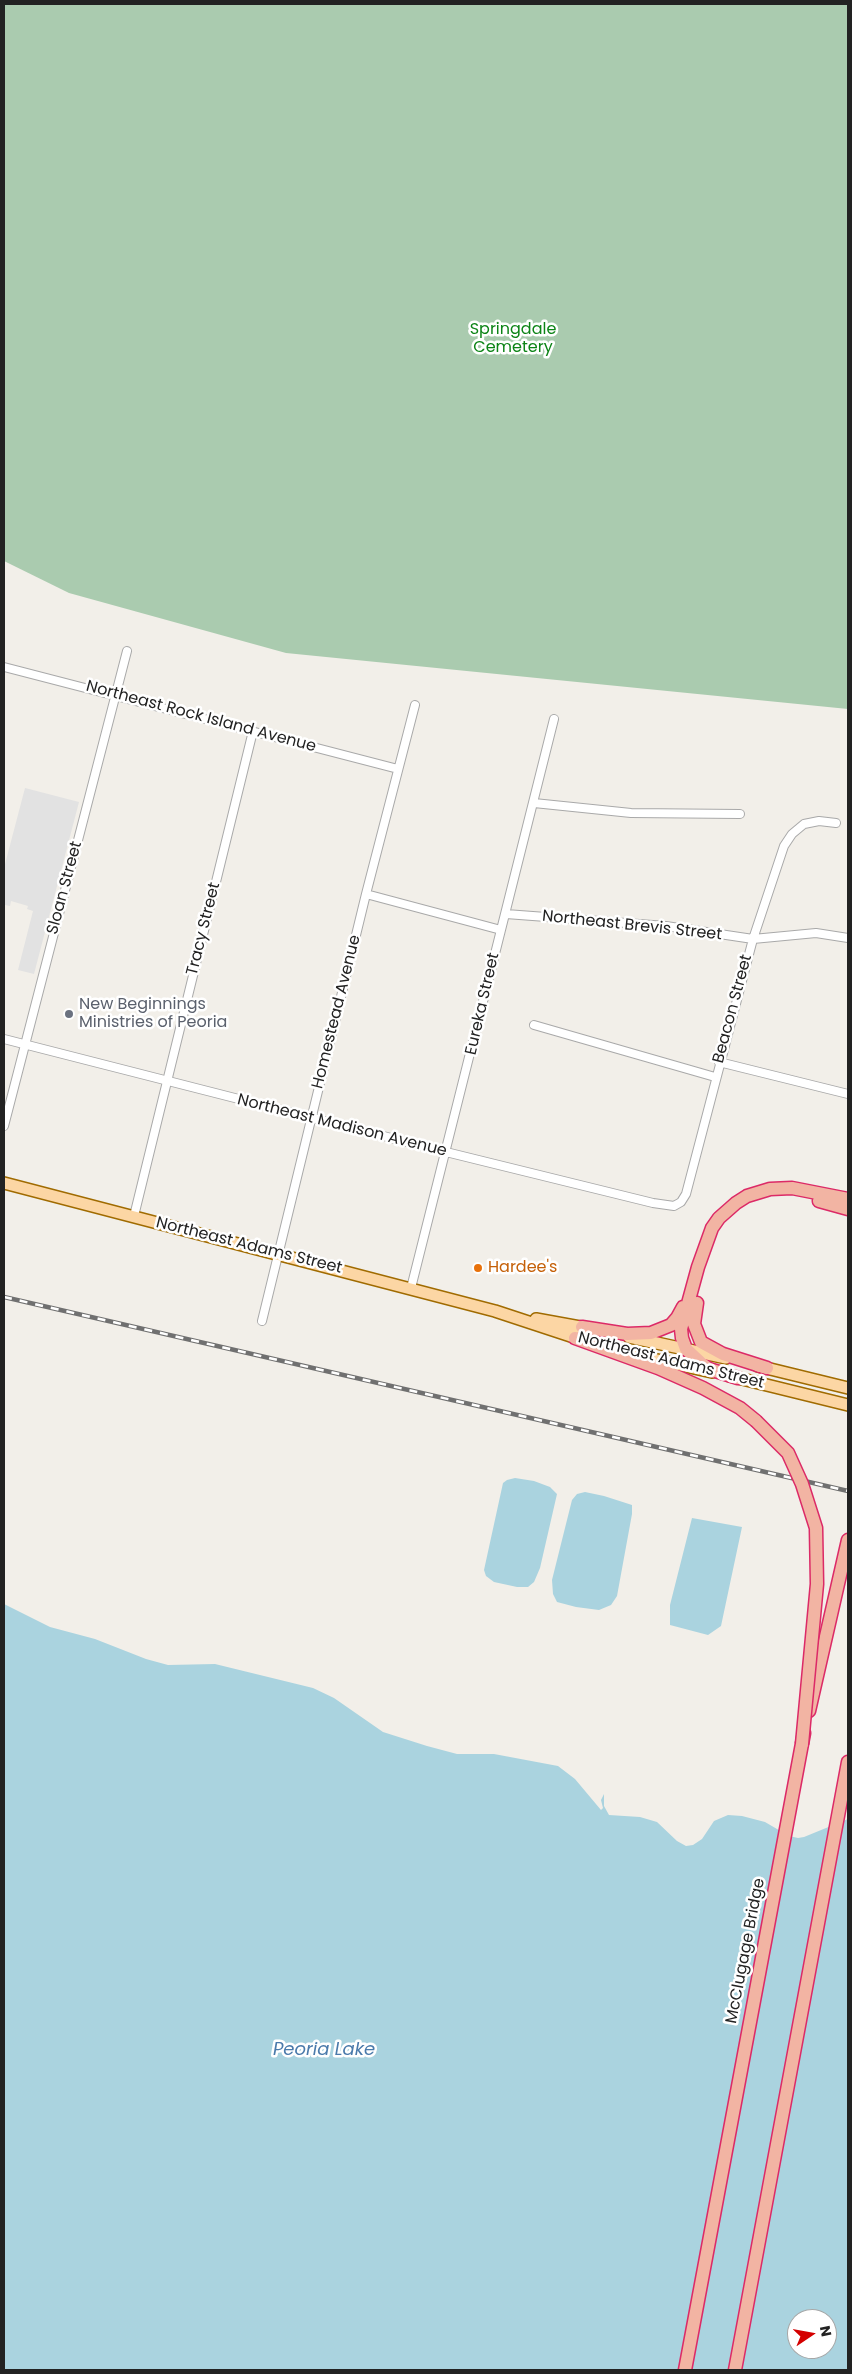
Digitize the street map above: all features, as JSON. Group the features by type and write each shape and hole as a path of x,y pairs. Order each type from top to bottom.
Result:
{"highway":[{"path":"738,1378 710,1369 686,1349 681,1329 707,1238 719,1218 736,1203 758,1192 792,1188 848,1199"},
{"path":"767,1368 713,1349 701,1342 695,1331 693,1319 695,1309 718,1236 732,1217 741,1209 751,1203 774,1196 798,1197 848,1209"},
{"path":"578,1332 640,1334 660,1330 671,1325 683,1306 703,1251"},
{"path":"578,1332 682,1378 733,1404 756,1421 788,1453 802,1484 816,1528 817,1584 802,1744"},
{"name":"McClugage Bridge","path":"685,2370 802,1744 848,1540"},
{"path":"735,2370 848,1762"}],"main road":[{"name":"Northeast Adams Street","path":"4,1183 134,1216 196,1235 278,1253 578,1332 686,1349 848,1388"},
{"name":"Northeast Adams Street","path":"578,1332 624,1352 848,1405"}],"street":[{"name":"Sloan Street","path":"4,1126 127,651"},
{"name":"Northeast Rock Island Avenue","path":"4,667 398,769"},
{"name":"Homestead Avenue","path":"262,1321 366,894 415,705"},
{"name":"Eureka Street","path":"411,1288 554,719"},
{"name":"Tracy Street","path":"134,1216 253,731"},
{"path":"534,803 631,813 740,814"},
{"name":"Beacon Street","path":"681,1202 686,1194 752,939 784,846 795,830 804,824 819,821 836,823"},
{"path":"366,894 501,930"},
{"name":"Northeast Brevis Street","path":"506,914 666,926 752,939 816,933 848,938"},
{"path":"534,1025 715,1077"},
{"name":"Northeast Madison Avenue","path":"4,1039 653,1203 668,1206 681,1202"},
{"path":"719,1062 848,1094"}],"green space":[{"name":"Springdale Cemetery","path":"4,4 848,4 848,709 286,653 69,593 4,561"}],"shaded area":[{"path":"25,788 79,802 34,974 18,970 33,911 27,909 28,906 11,901 10,906 5,905 4,910 4,868"}],"water":[{"path":"515,1478 534,1481 550,1487 557,1494 540,1568 534,1582 528,1587 517,1587 494,1582 486,1576 484,1570 503,1483"},
{"path":"585,1492 632,1505 617,1596 611,1605 599,1610 557,1602 553,1594 552,1580 572,1500 577,1494"},
{"path":"692,1518 742,1527 721,1626 708,1635 670,1625 670,1605"},
{"name":"Peoria Lake","path":"4,1604 50,1627 95,1639 146,1659 168,1665 215,1664 313,1688 334,1698 383,1732 427,1746 457,1754 494,1754 558,1766 575,1779 601,1810 603,1808 601,1800 604,1794 604,1806 609,1815 640,1817 657,1822 677,1841 686,1846 693,1845 702,1839 714,1821 728,1815 742,1816 765,1822 789,1836 798,1838 848,1819 848,2370 4,2370"}],"railway":[{"path":"4,1297 848,1491"}],"place":[{"name":"New Beginnings Ministries of Peoria","path":"69,1014"},
{"name":"Hardee's","path":"478,1268"}]}
